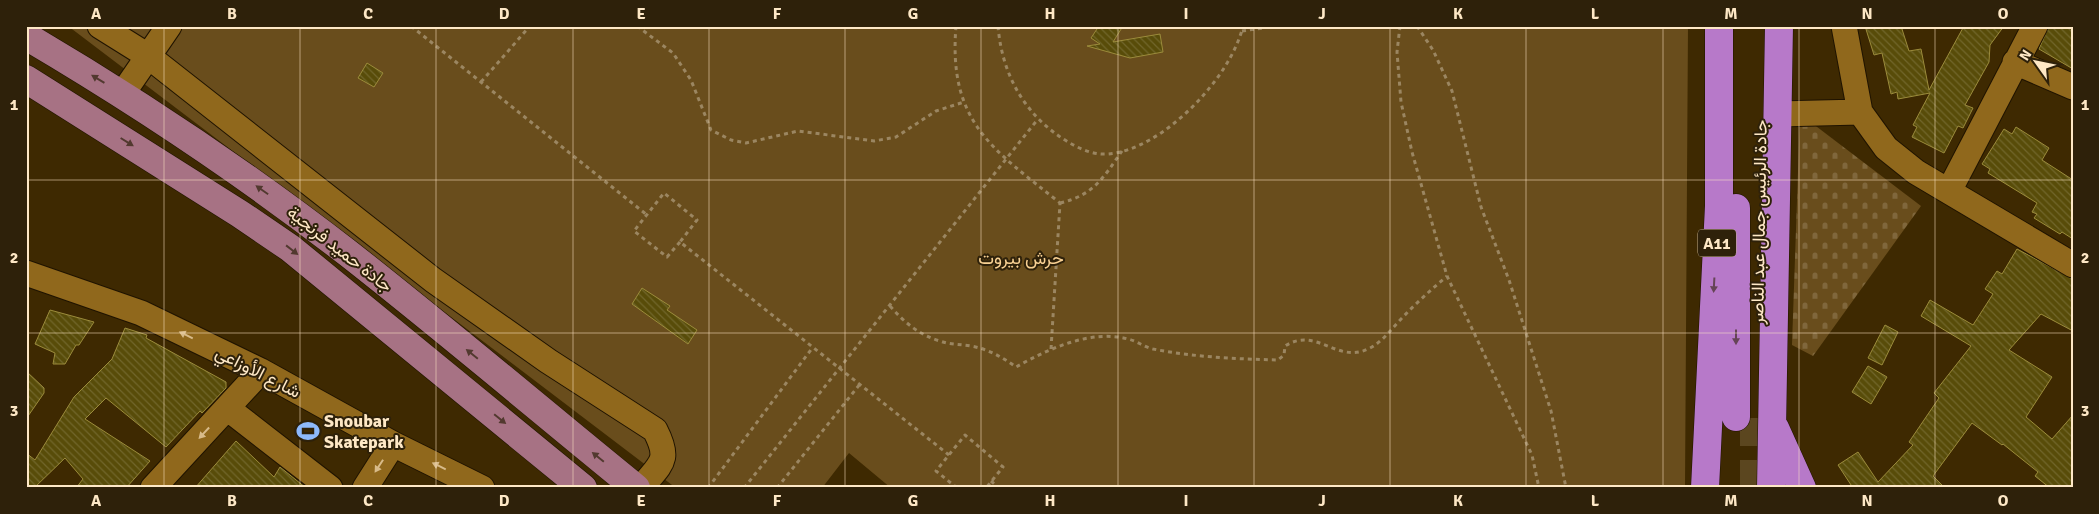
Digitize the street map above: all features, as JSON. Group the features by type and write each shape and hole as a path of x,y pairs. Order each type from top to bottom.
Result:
{"highway":[{"name":"A11","path":"1714,488 1705,460 1719,206 1719,26"},
{"name":"جادة الرئيس جمال عبد الناصر","path":"1735,26 1754,418"},
{"name":"جادة الرئيس جمال عبد الناصر","path":"1754,418 1764,26"},
{"path":"1771,488 1754,418 1777,114 1779,26"},
{"path":"1754,418 1802,488"},
{"path":"1705,460 1705,488"}],"main road":[{"name":"جادة حميد فرنجية","path":"26,36 123,93 266,192 349,254 636,488"},
{"name":"جادة حميد فرنجية","path":"26,79 240,214 290,248 559,478 583,488"}],"street":[{"path":"100,26 148,56 433,280 548,362 655,430 664,447 663,460 641,488"},
{"path":"123,93 169,26"},
{"path":"1844,26 1860,112 1886,148 1900,161 2073,265"},
{"path":"1949,191 2035,26"},
{"path":"2015,62 2073,87"},
{"path":"1777,114 1860,112"},
{"name":"شارع الأوزاعي","path":"26,273 141,313 261,372 393,444 482,488"},
{"path":"153,488 261,372"},
{"path":"227,408 330,488"},
{"path":"365,488 393,444"}],"path":[{"path":"411,26 647,215"},
{"path":"481,82 530,26"},
{"path":"637,26 673,53 691,80 711,130 731,140 746,143 798,131 827,133 856,140 874,141 896,137 936,111 964,102"},
{"path":"956,26 956,62 964,102 981,135 1005,160 1060,203"},
{"path":"998,26 1000,46 1006,69 1015,88 1038,119 1062,138 1088,152 1108,154 1123,151 1142,143 1168,127 1199,100 1229,58 1242,28 1277,26"},
{"path":"1400,26 1397,52 1401,102 1412,152 1447,276 1532,455 1538,488"},
{"path":"1417,26 1433,50 1452,91 1481,207 1509,280 1551,411 1566,488"},
{"path":"744,488 1038,119"},
{"path":"1060,203 1073,200 1093,189 1100,183 1123,151"},
{"path":"664,193 697,220 680,242 667,257 634,231 664,193"},
{"path":"1051,349 1060,203"},
{"path":"680,242 949,455"},
{"path":"890,306 913,328 927,336 941,342 981,348 1005,359 1016,368 1051,349 1089,338 1109,336 1128,339 1151,348 1278,360 1284,355 1286,346 1295,340 1308,338 1349,353 1368,349 1385,337 1406,314 1447,276"},
{"path":"708,488 812,347"},
{"path":"777,488 860,384"},
{"path":"957,488 936,471 966,435 1003,467 986,488"},
{"path":"991,481 999,488"}],"green space":[{"name":"حرش بيروت","path":"68,26 1688,26 1685,488 891,488 849,453 822,488 676,488"},
{"path":"1800,114 1921,206 1813,356 1792,345"}],"building":[{"path":"1099,26 1123,26 1113,42 1160,34 1163,52 1130,58 1087,46 1100,44 1091,38"},
{"path":"1865,26 1901,26 1909,51 1921,49 1929,90 1964,26 2004,26 1990,45 1989,62 1965,105 1973,108 1963,128 1958,126 1944,153 1912,137 1917,127 1913,125 1930,93 1898,99 1897,92 1891,94 1882,53 1874,55"},
{"path":"2049,26 2073,26 2073,69 2039,49"},
{"path":"367,63 383,73 374,87 358,78"},
{"path":"2016,127 2049,148 2042,160 2073,180 2073,239 2062,232 2060,234 2034,218 2037,214 2032,212 2037,203 1988,173 1990,169 1982,164 2004,129 2012,134"},
{"path":"2017,249 2073,279 2073,331 2041,314 2009,350 2052,377 2026,417 2052,439 2073,415 2073,488 2050,488 2035,476 2038,472 2003,444 1972,423 1933,476 1945,488 1853,488 1838,465 1858,452 1878,482 1913,445 1909,442 1939,398 1934,393 1971,346 1921,316 1930,300 1973,325 1993,294 1985,289 1997,271 2002,274"},
{"path":"642,288 670,306 667,310 697,330 688,344 632,304"},
{"path":"50,310 94,322 79,345 76,345 65,364 53,364 55,353 35,344"},
{"path":"1885,325 1898,332 1882,365 1868,358"},
{"path":"125,328 147,335 146,338 226,382 226,388 202,413 200,411 166,447 106,398 85,419 150,461 126,488 76,488 83,479 65,458 34,488 26,488 26,453 35,460 74,397 112,359"},
{"path":"1868,366 1887,377 1871,404 1852,392"},
{"path":"26,371 44,388 44,393 26,419"},
{"path":"236,441 274,477 280,467 306,488 195,488"}],"tunnel":[{"path":"1754,417 1754,488"}],"place":[{"name":"Snoubar Skatepark","path":"308,431"}]}
